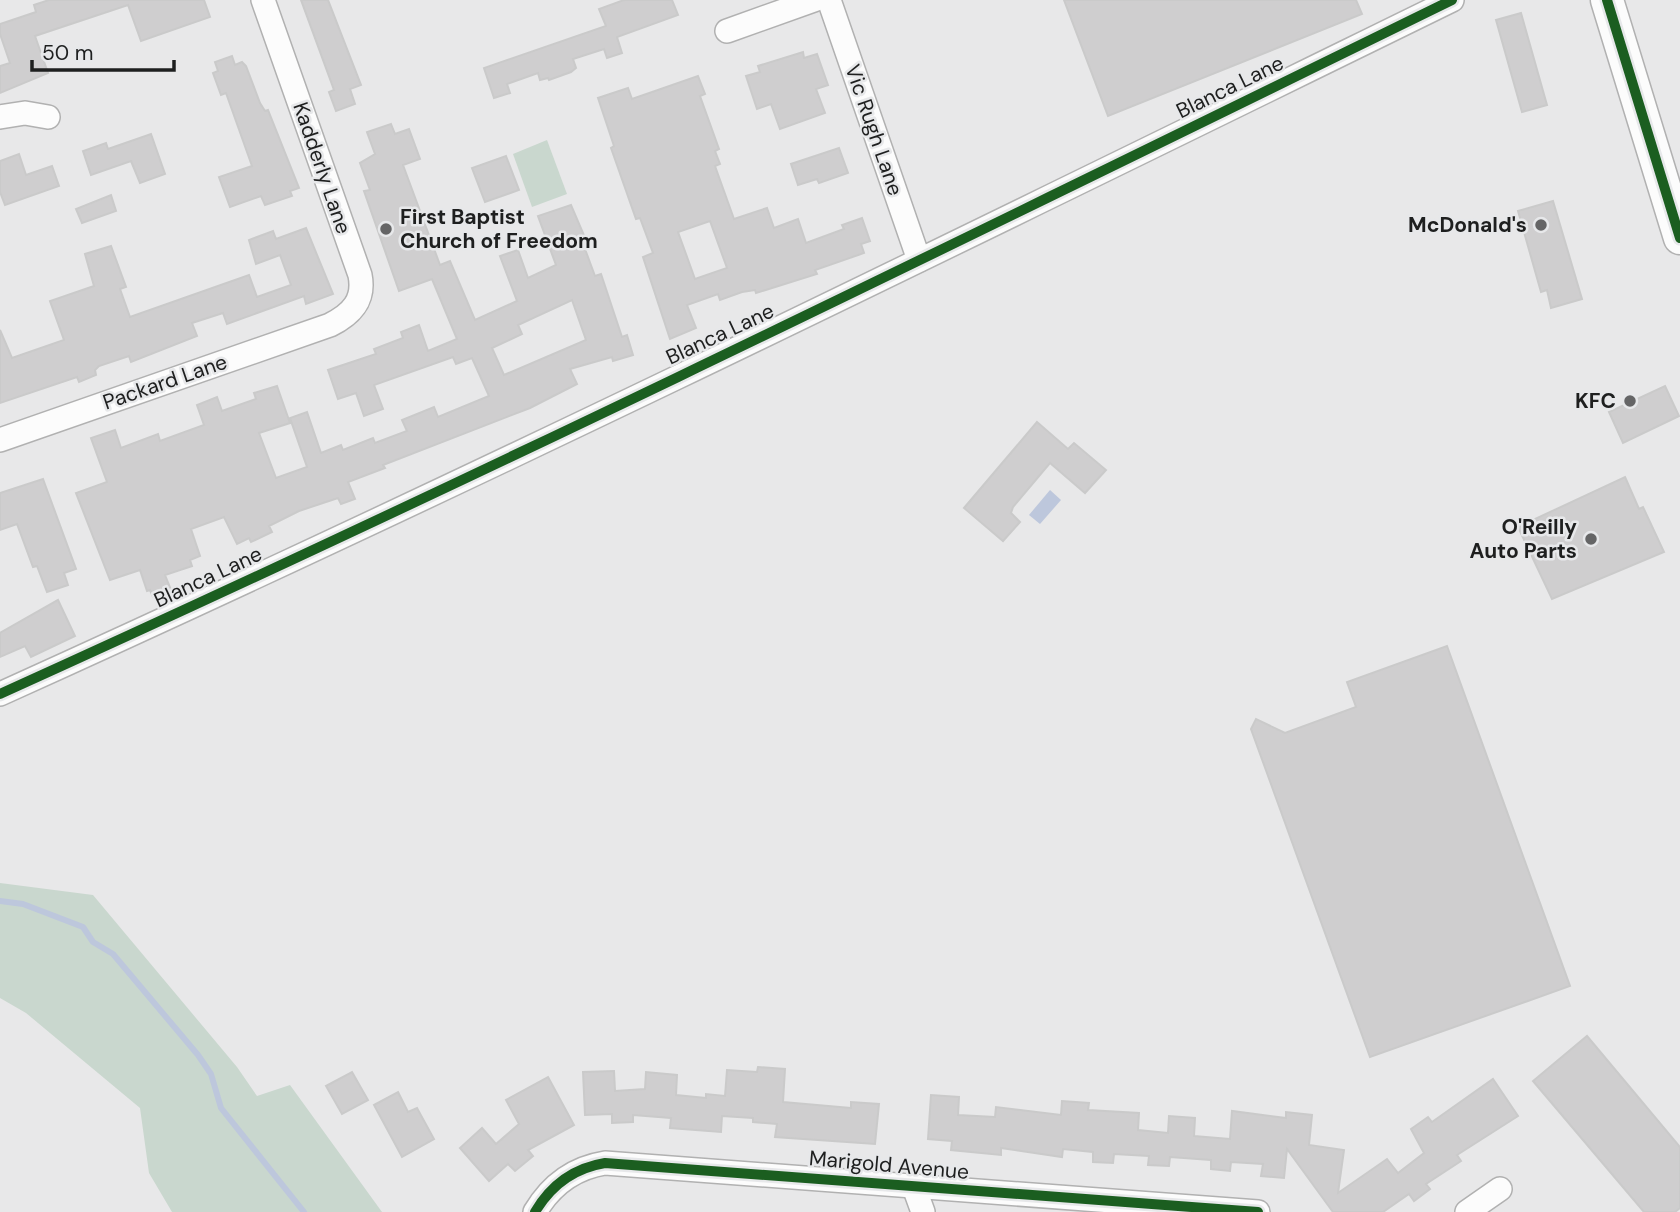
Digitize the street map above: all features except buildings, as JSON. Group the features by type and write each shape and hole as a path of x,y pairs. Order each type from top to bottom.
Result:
{"main road":[{"path":"1607,0 1673,192 1680,239"}],"street":[{"name":"Kadderly Lane","path":"263,0 360,275 362,291 357,304 347,315 330,324"},
{"path":"727,31 814,0"},
{"name":"Vic Rugh Lane","path":"829,0 919,260"},
{"name":"Blanca Lane","path":"0,694 254,577 919,260 1452,0"},
{"path":"0,117 25,113 48,117"},
{"name":"Packard Lane","path":"0,440 330,324"},
{"name":"Marigold Avenue","path":"536,1212 562,1180 589,1166 605,1163 1258,1212"},
{"path":"914,1187 923,1212"},
{"path":"1467,1212 1500,1189"}],"shaded area":[{"path":"547,140 567,194 532,207 513,154"},
{"path":"0,883 93,895 237,1067 257,1096 290,1085 382,1212 172,1212 149,1173 140,1108 26,1013 0,998"}],"water":[{"path":"1050,490 1061,500 1040,524 1029,515"}],"waterway":[{"path":"0,901 23,904 83,927 93,942 113,954 198,1055 211,1074 221,1108 304,1212"}],"cycle path":[{"path":"0,694 547,440 1452,0"},
{"path":"1607,0 1680,238"},
{"path":"535,1212 548,1194 564,1179 583,1169 605,1163 1258,1212"}],"place":[{"name":"McDonald's","path":"1541,225"},
{"name":"First Baptist Church of Freedom","path":"386,229"},
{"name":"KFC","path":"1630,401"},
{"name":"O'Reilly Auto Parts","path":"1591,539"}]}
